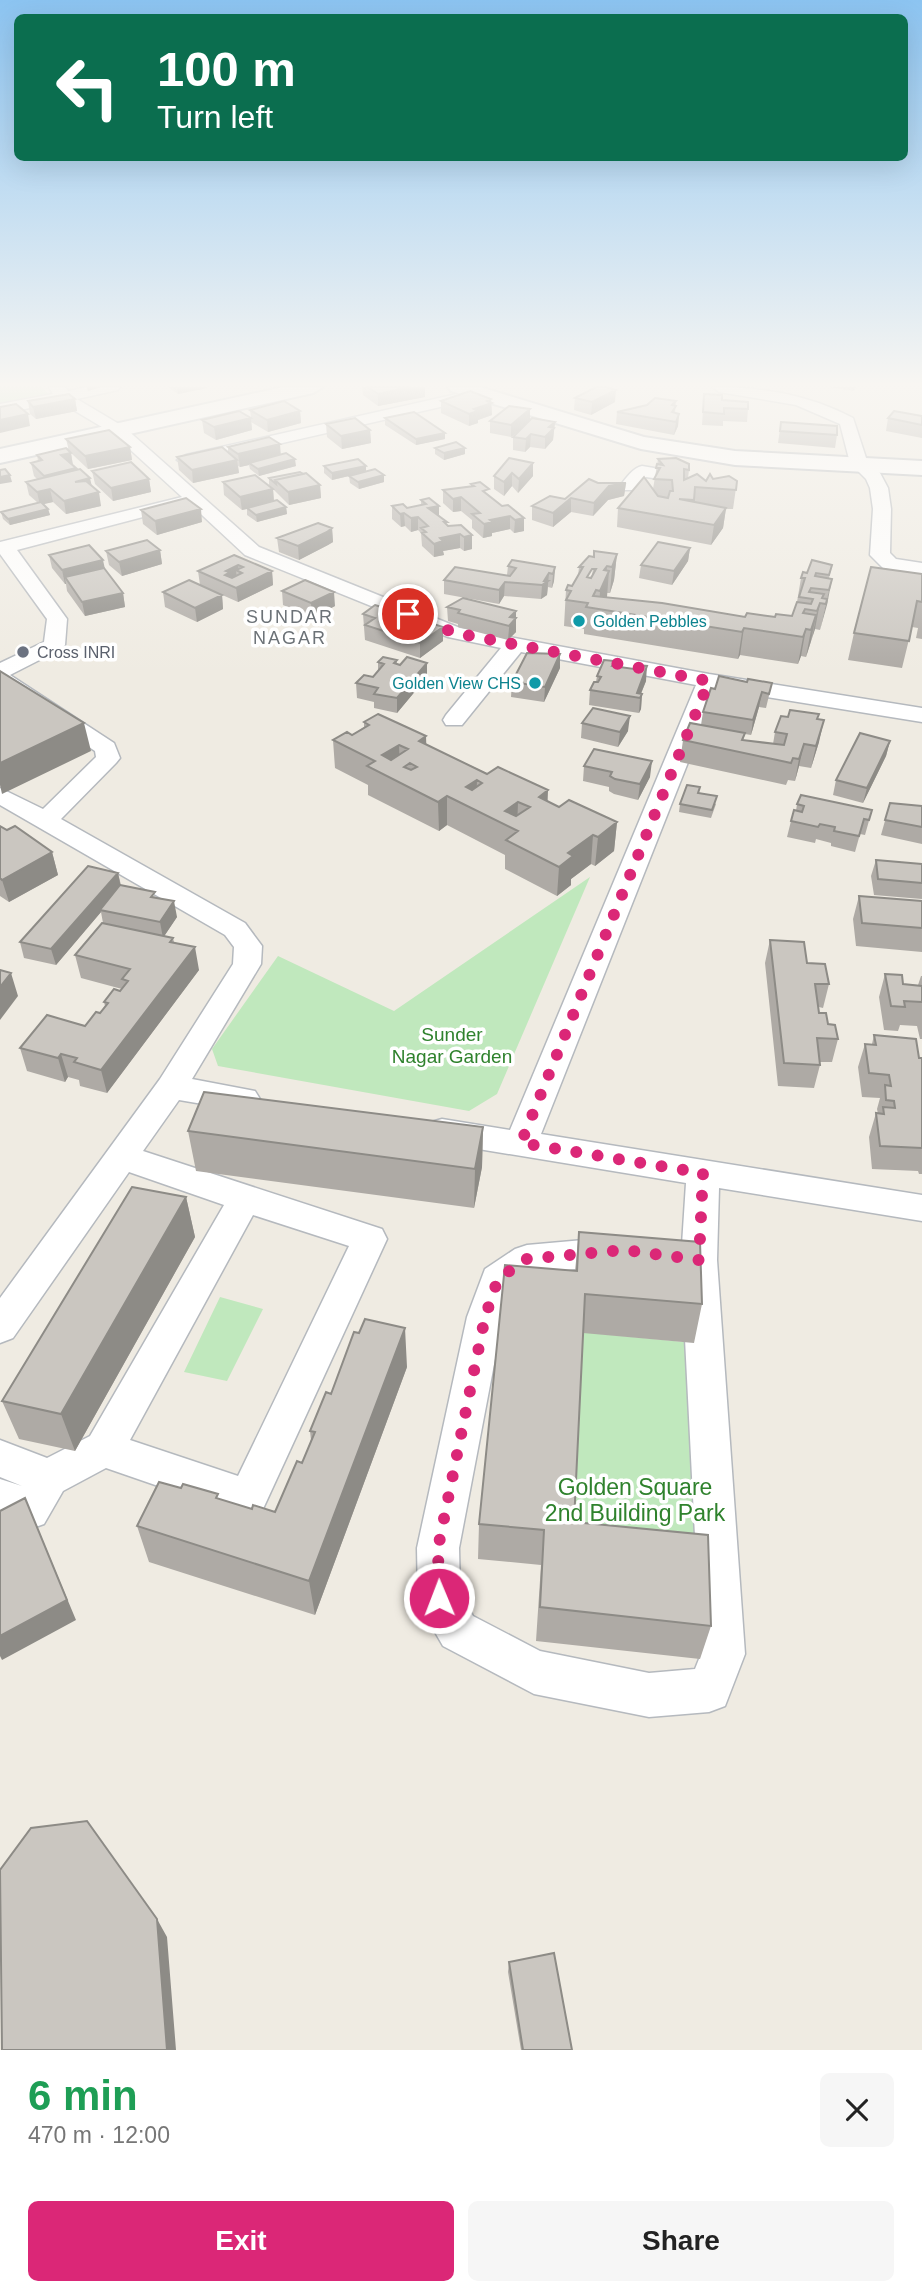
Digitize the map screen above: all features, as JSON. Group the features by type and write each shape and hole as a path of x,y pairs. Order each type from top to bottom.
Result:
{"street":[{"path":"176,483 252,551 455,633 709,681 922,715"},
{"path":"629,486 632,483"},
{"path":"876,483 882,509 880,555 883,560 899,567 922,569"},
{"path":"0,671 54,645 57,631 57,619 3,548 193,499"},
{"path":"454,720 515,645"},
{"path":"0,678 106,748 108,758 46,820"},
{"path":"521,1143 709,681"},
{"path":"0,795 235,929 248,946 247,964 171,1087 0,1327"},
{"path":"171,1087 278,1104"},
{"path":"413,1126 922,1208"},
{"path":"104,1449 248,1498 370,1239 121,1156"},
{"path":"671,1256 625,1250 527,1259 498,1279 485,1317 438,1548 439,1598 458,1630 534,1672 649,1695 709,1690 723,1654 671,1256 703,1173"},
{"path":"0,1458 26,1495 104,1449 245,1199"}],"green space":[{"name":"Sunder Nagar Garden","path":"590,877 497,1094 469,1111 218,1066 212,1049 278,956 394,1011"},
{"path":"220,1297 263,1309 227,1381 184,1372"},
{"name":"Golden Square 2nd Building Park","path":"581,1332 694,1343 699,1570 570,1557"}],"building":[{"path":"27,483 88,483 99,492 64,501 50,489 37,492"},
{"path":"105,483 134,483 111,488"},
{"path":"224,483 265,483 273,489 240,497"},
{"path":"278,483 317,483 320,485 288,492"},
{"path":"481,483 489,489 483,491 524,518 515,520 510,516 484,524 472,514 480,513 461,497 453,499 443,490 474,486 471,484"},
{"path":"585,483 626,483 609,486 594,503 571,498 553,513 532,506 550,496 565,499"},
{"path":"639,483 648,483 658,496 668,498 670,491 673,491 672,483 737,483 736,490 695,487 694,500 679,499 726,508 714,525 618,508"},
{"path":"186,498 201,509 155,521 141,510"},
{"path":"429,498 439,506 428,508 447,522 444,522 448,526 461,525 472,535 464,537 460,534 440,538 443,541 434,544 422,533 426,532 421,528 428,526 418,517 411,518 404,513 400,514 392,506 403,504 407,508 426,504 421,500"},
{"path":"277,500 286,507 256,515 247,508"},
{"path":"41,502 48,509 8,519 1,512"},
{"path":"318,523 332,528 298,546 277,538"},
{"path":"147,540 160,550 119,562 106,551"},
{"path":"658,542 690,548 674,571 641,565"},
{"path":"89,545 103,560 62,570 49,555"},
{"path":"594,551 617,554 612,567 607,566 604,570 609,571 600,591 596,590 593,596 662,603 745,617 747,613 775,617 776,614 792,616 797,602 811,604 813,599 799,597 805,578 801,578 803,572 807,573 812,560 832,565 829,575 816,573 815,576 832,579 829,590 811,588 809,592 824,594 822,598 827,599 826,604 820,603 817,611 805,609 803,613 816,615 811,630 806,629 803,637 744,628 742,632 586,607 588,603 566,600 571,591 566,590 568,585 572,586 583,567 579,567 589,556 594,557","holes":["592,569 596,569 591,578 587,577"]},
{"path":"234,555 272,571 236,588 198,571","holes":["238,565 243,567 236,570 242,573 232,578 225,575 230,572 226,571"]},
{"path":"512,560 555,567 553,574 549,573 544,581 548,581 542,585 505,582 499,590 444,580 455,567 510,576 516,568 508,566"},
{"path":"871,567 922,574 922,602 917,601 909,641 854,633"},
{"path":"104,568 123,593 82,602 65,577"},
{"path":"189,580 222,595 195,608 163,592"},
{"path":"305,580 334,592 311,603 282,591"},
{"path":"463,598 516,611 510,617 516,618 509,626 458,613 460,610 447,607"},
{"path":"375,605 443,627 420,643 365,625 375,618 363,614"},
{"path":"527,653 560,654 545,687 512,682"},
{"path":"383,657 397,660 394,663 400,665 407,657 427,663 397,698 374,694 378,688 356,683 364,675 373,677 384,664 378,662"},
{"path":"604,660 615,661 612,666 634,669 636,665 647,666 637,693 642,694 640,698 590,690 594,682 598,682 601,677 597,676"},
{"path":"0,671 84,723 0,763"},
{"path":"719,676 747,682 748,679 772,683 769,694 762,692 753,720 703,712 711,688 715,689"},
{"path":"593,708 630,716 620,732 582,723"},
{"path":"790,710 819,714 817,719 824,720 816,746 804,744 799,759 793,758 791,763 683,740 690,723 745,733 742,740 784,745 787,734 775,732 781,716 788,717"},
{"path":"378,714 426,736 419,741 487,774 498,767 548,790 539,797 559,807 569,800 617,822 598,837 593,835 568,853 573,856 559,867 506,840 518,831 447,796 438,802 367,766 375,761 333,740 347,732 352,735 369,725 364,722","holes":["399,745 408,749 391,760 382,755","410,763 417,767 411,770 404,767","477,780 482,783 472,790 466,787","518,802 530,807 516,816 505,811"]},
{"path":"860,733 890,741 867,788 836,780"},
{"path":"594,749 652,761 640,784 615,779 610,776 612,772 584,766"},
{"path":"687,785 700,787 698,793 717,796 712,810 680,804"},
{"path":"801,795 872,810 869,820 864,819 859,836 834,831 835,827 820,824 818,827 791,821 794,810 802,812 804,806 797,804"},
{"path":"890,803 922,806 922,827 885,820"},
{"path":"0,826 7,830 15,826 52,852 2,880"},
{"path":"876,860 922,864 922,883 878,879"},
{"path":"88,866 118,873 51,949 20,942"},
{"path":"120,885 155,892 151,897 174,901 160,922 100,910"},
{"path":"859,896 922,901 922,928 862,923"},
{"path":"102,923 173,938 170,942 195,947 101,1070 74,1062 77,1058 61,1054 58,1058 20,1048 47,1015 85,1026 96,1012 100,1013 108,1003 104,1002 114,989 120,991 128,981 122,979 130,969 75,955"},
{"path":"770,940 804,942 807,963 825,964 829,984 815,984 819,1013 826,1013 828,1024 835,1025 838,1039 817,1038 820,1065 784,1063"},
{"path":"0,970 11,973 0,987"},
{"path":"885,974 902,975 903,984 922,986 922,1002 904,1001 905,1007 891,1006"},
{"path":"874,1035 916,1039 919,1058 922,1058 922,1148 880,1146 876,1113 884,1114 883,1107 895,1108 894,1101 886,1100 885,1085 891,1086 889,1075 869,1073 865,1044 876,1045"},
{"path":"204,1092 483,1127 475,1169 188,1131"},
{"path":"132,1187 186,1197 61,1414 2,1401"},
{"path":"579,1232 700,1242 702,1304 585,1294 574,1522 708,1535 711,1626 540,1607 544,1530 479,1524 505,1265 577,1271"},
{"path":"365,1319 405,1328 309,1581 137,1526 159,1482 181,1488 183,1484 218,1494 216,1498 252,1509 253,1505 275,1512 297,1461 302,1463 315,1432 310,1431 326,1392 331,1394 354,1332 359,1333"},
{"path":"25,1498 67,1600 0,1636 0,1511"},
{"path":"87,1821 157,1919 167,2050 2,2050 0,1870 31,1828"},
{"path":"554,1953 572,2050 523,2050 509,1962"}],"place":[{"name":"Golden Pebbles","path":"579,621"},
{"name":"Cross INRI","path":"23,652"},
{"name":"Golden View CHS","path":"535,683"}],"district":[{"name":"SUNDAR NAGAR","path":"290,627"}],"route":[{"path":"408,614 455,633 709,681 521,1143 703,1173 699,1260 625,1250 527,1259 498,1279 485,1317 438,1548 439,1598"}]}
